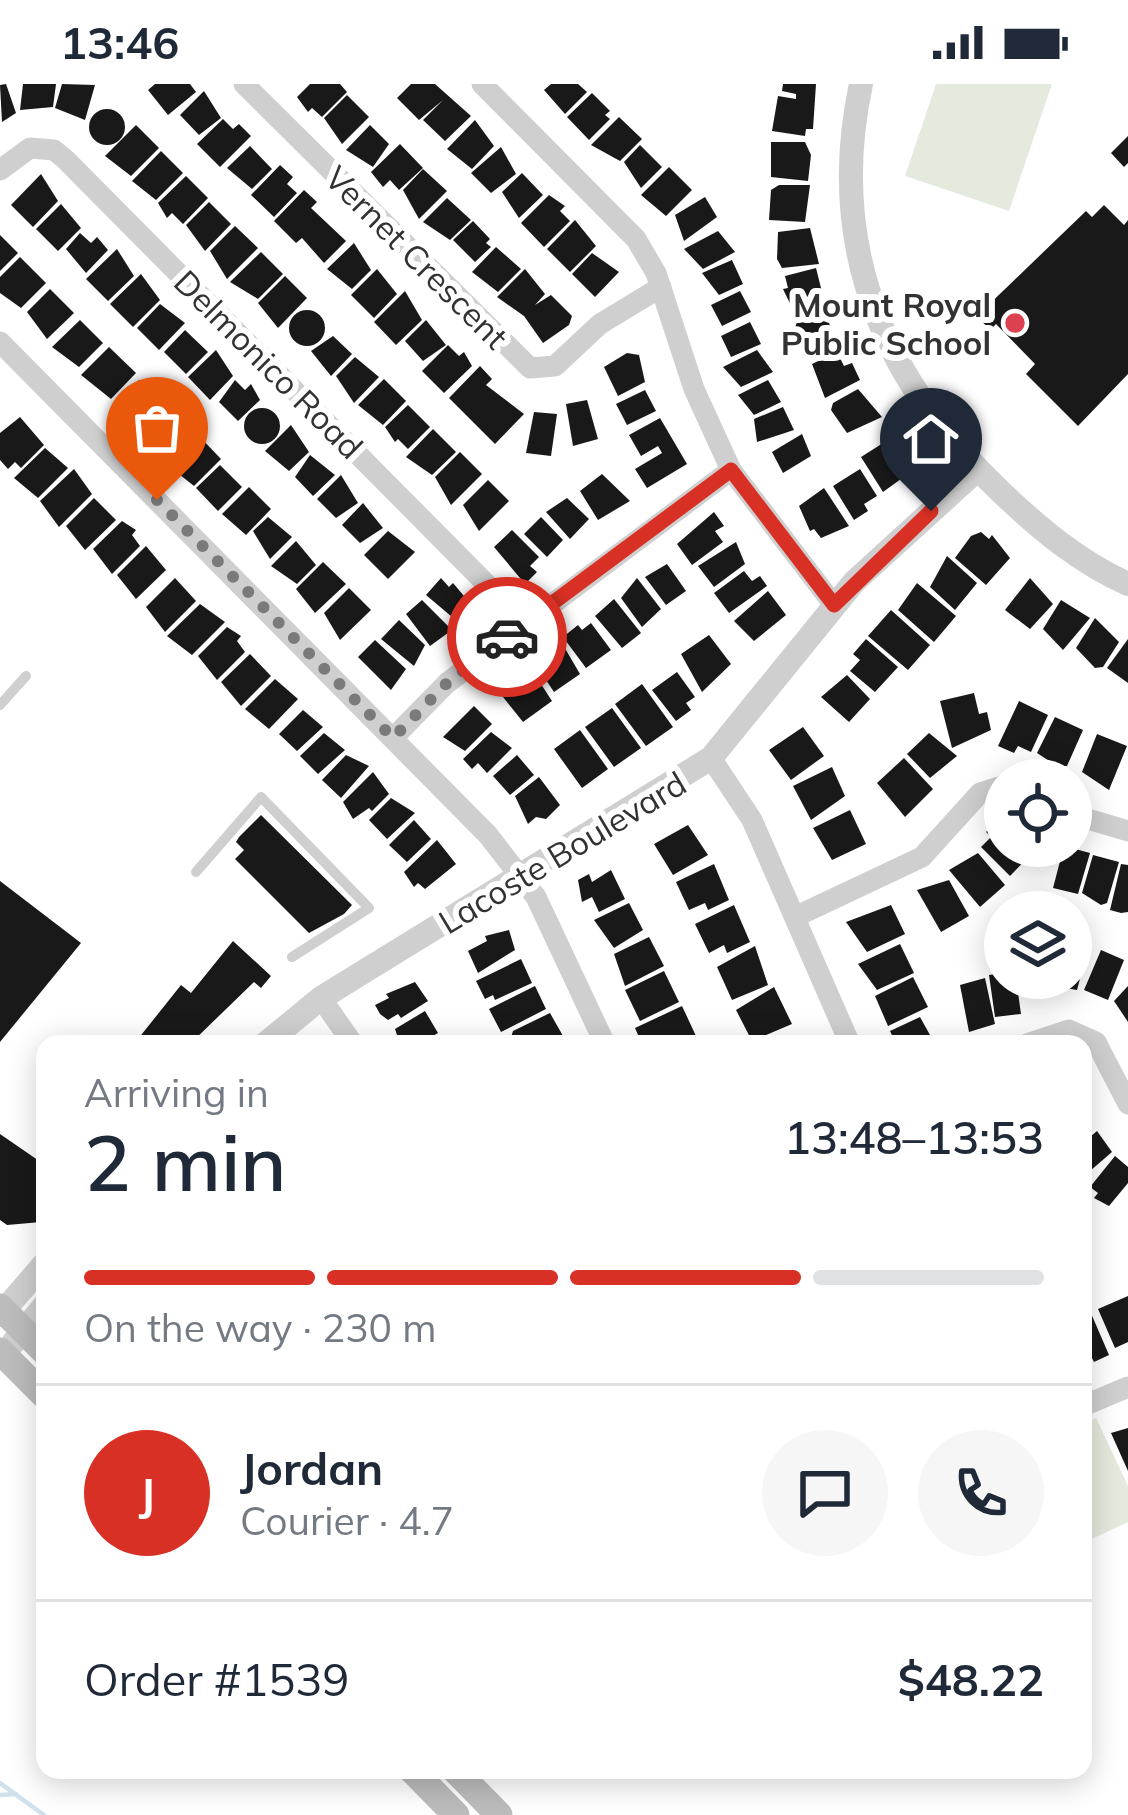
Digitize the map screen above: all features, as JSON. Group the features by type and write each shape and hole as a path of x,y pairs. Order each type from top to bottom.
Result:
{"main road":[{"path":"7,1316 36,1343"},
{"path":"2,1352 36,1387"},
{"path":"421,1779 456,1815"},
{"path":"464,1779 499,1815"}],"street":[{"name":"Vernet Crescent","path":"244,84 530,368 555,366 600,324 661,287"},
{"path":"482,84 636,239 661,287 694,389 731,470 834,605"},
{"path":"861,84 852,184 869,297 915,395 977,470 1066,549 1128,584"},
{"name":"Delmonico Road","path":"0,170 30,148 53,150 66,160 524,623"},
{"path":"0,342 488,835 567,953 601,1035"},
{"path":"393,738 447,683 731,470"},
{"name":"Lacoste Boulevard","path":"276,1035 321,998 711,758 834,605 977,470"},
{"path":"711,758 752,820 846,1035"},
{"path":"797,916 922,857 984,793"},
{"path":"1092,820 1128,831"},
{"path":"321,998 346,1035"},
{"path":"1092,1040 1128,1105"},
{"path":"2,1352 7,1316 36,1276"},
{"path":"7,1316 36,1308"},
{"path":"1092,1402 1128,1388"}],"lane":[{"path":"0,705 26,676"},
{"path":"196,872 261,797 368,908 292,957"}],"shaded area":[{"path":"936,84 1052,84 1009,211 905,176"},
{"path":"1096,1418 1128,1486 1128,1522 1092,1539 1092,1420"}],"building":[{"path":"6,84 16,113 2,122 0,85"},
{"path":"23,84 56,84 53,107 20,110"},
{"path":"62,84 95,85 85,120 55,108"},
{"path":"155,84 190,84 196,92 168,115 148,90"},
{"path":"310,84 340,84 347,92 322,117 312,108 308,112 297,97"},
{"path":"411,84 435,84 471,116 445,141 423,120 443,100 419,120 397,98"},
{"path":"551,84 578,84 587,92 565,114 544,90"},
{"path":"783,84 816,84 813,129 806,129 805,136 772,131 778,96 796,99 796,94 782,91"},
{"path":"204,91 221,118 199,135 180,115"},
{"path":"592,93 610,111 605,115 610,119 589,140 567,117"},
{"path":"347,95 369,117 342,144 324,118"},
{"path":"107,109 120,114 125,127 120,140 107,145 94,140 89,127 94,114"},
{"path":"619,117 642,139 620,161 591,145"},
{"path":"223,119 233,129 239,124 251,136 220,167 197,144"},
{"path":"475,120 494,146 472,169 447,149"},
{"path":"136,125 159,148 131,176 105,156"},
{"path":"370,125 389,144 373,167 346,150"},
{"path":"1128,136 1128,163 1124,167 1111,153"},
{"path":"771,142 805,142 811,155 808,181 771,177"},
{"path":"400,144 423,168 399,190 390,180 383,187 371,172"},
{"path":"640,145 662,167 641,188 624,162"},
{"path":"250,146 272,169 252,189 227,168"},
{"path":"501,147 516,174 491,193 471,173"},
{"path":"161,151 183,173 156,200 132,181"},
{"path":"280,165 293,177 287,184 297,193 274,217 251,195"},
{"path":"669,167 692,190 666,216 641,195"},
{"path":"423,169 447,191 419,219 403,190"},
{"path":"522,173 543,195 519,218 502,192"},
{"path":"41,174 58,201 33,227 11,205"},
{"path":"186,176 208,198 183,224 172,213 167,218 158,203"},
{"path":"779,185 810,185 805,222 769,220 771,190"},
{"path":"304,190 317,202 311,208 346,241 324,263 302,238 296,243 274,221"},
{"path":"549,195 565,206 560,211 570,221 544,247 521,223"},
{"path":"705,197 717,217 684,241 675,215"},
{"path":"447,198 471,220 450,240 423,222"},
{"path":"209,202 231,224 205,251 186,225"},
{"path":"61,204 81,228 58,251 36,229"},
{"path":"1104,205 1124,225 1128,220 1128,374 1078,426 1026,374 1035,364 996,324 990,330 977,316 1086,211 1092,217"},
{"path":"575,220 596,246 570,272 547,249"},
{"path":"473,221 490,239 486,243 491,247 475,262 453,240"},
{"path":"235,226 258,248 227,279 210,251"},
{"path":"810,228 819,264 782,268 777,259 778,232"},
{"path":"718,231 735,252 703,269 684,249"},
{"path":"80,233 91,243 97,237 108,250 86,273 66,249"},
{"path":"0,235 18,253 0,271"},
{"path":"354,243 371,270 352,289 327,269"},
{"path":"496,247 521,269 498,292 472,272"},
{"path":"117,249 134,276 108,301 86,279"},
{"path":"261,252 283,274 258,299 230,282"},
{"path":"592,253 619,272 595,297 572,274"},
{"path":"20,257 46,283 21,308 0,293 0,277"},
{"path":"732,260 743,284 719,295 702,273"},
{"path":"816,268 825,304 794,312 783,289 788,288 785,276"},
{"path":"377,269 397,294 374,318 351,295"},
{"path":"525,269 545,294 535,305 551,295 572,316 569,325 543,343 524,316 497,297"},
{"path":"141,274 160,300 133,327 110,304"},
{"path":"285,276 307,298 278,328 258,303"},
{"path":"50,289 74,313 47,339 27,312"},
{"path":"405,291 422,320 396,345 374,322"},
{"path":"740,291 751,312 722,326 711,305"},
{"path":"160,304 185,323 159,350 137,328"},
{"path":"307,310 320,315 325,328 320,341 307,346 294,341 289,328 294,315"},
{"path":"822,311 840,343 806,352 795,327 798,320"},
{"path":"80,320 103,343 79,367 52,347"},
{"path":"426,320 446,345 423,361 405,341"},
{"path":"750,322 761,344 731,357 721,336"},
{"path":"185,330 208,352 186,374 164,352"},
{"path":"333,336 352,354 331,376 311,351"},
{"path":"448,345 459,356 464,352 472,366 444,393 422,371"},
{"path":"109,347 136,373 111,399 81,375"},
{"path":"216,350 233,376 210,400 188,377"},
{"path":"757,350 773,372 741,387 723,367"},
{"path":"837,352 844,366 852,363 860,380 825,398 812,364"},
{"path":"627,353 639,355 645,382 618,396 604,367"},
{"path":"355,357 379,377 354,403 336,376"},
{"path":"480,366 492,379 486,385 524,414 495,444 449,398"},
{"path":"384,379 406,401 383,425 358,405"},
{"path":"139,380 163,404 139,427 112,407"},
{"path":"235,380 245,390 251,384 260,400 238,421 219,402"},
{"path":"768,380 781,402 754,415 738,395"},
{"path":"858,389 882,417 847,433 831,410 833,403"},
{"path":"645,390 656,411 627,425 616,404"},
{"path":"587,400 598,439 573,446 566,404"},
{"path":"408,405 430,427 408,449 398,439 395,442 385,427"},
{"path":"169,407 195,434 170,459 141,435"},
{"path":"783,407 794,430 757,442 754,419"},
{"path":"262,408 275,413 280,426 275,439 262,444 249,439 244,426 249,413"},
{"path":"534,412 557,414 551,456 526,453"},
{"path":"20,417 44,445 21,468 15,462 8,469 0,460 0,433"},
{"path":"660,418 687,464 647,488 635,469 662,453 658,446 641,456 629,435"},
{"path":"291,425 309,452 289,471 265,451"},
{"path":"433,429 456,452 432,475 406,457"},
{"path":"802,434 811,456 783,473 772,452"},
{"path":"199,436 221,459 194,486 170,467"},
{"path":"891,438 912,471 883,492 861,457"},
{"path":"45,448 68,468 38,498 14,478"},
{"path":"460,452 482,474 451,505 435,477"},
{"path":"310,455 335,475 313,496 295,477"},
{"path":"220,465 242,487 218,511 196,488"},
{"path":"74,469 92,494 59,527 40,501"},
{"path":"860,469 877,496 864,504 868,511 854,520 833,486"},
{"path":"602,474 630,501 598,520 580,491"},
{"path":"341,475 358,503 336,518 317,499"},
{"path":"488,480 509,501 479,531 463,505"},
{"path":"249,487 271,509 246,535 222,514"},
{"path":"824,488 849,526 821,538 814,529 810,531 799,506"},
{"path":"94,498 116,520 85,550 66,526"},
{"path":"567,498 589,519 570,539 546,512"},
{"path":"363,503 383,528 360,543 342,525"},
{"path":"714,512 724,526 715,531 723,542 692,565 677,544"},
{"path":"268,517 292,537 270,559 253,531"},
{"path":"541,517 563,540 547,557 524,534"},
{"path":"122,521 136,530 132,535 140,546 112,574 93,549"},
{"path":"512,530 539,557 530,566 537,572 525,584 494,547"},
{"path":"388,531 415,552 388,579 364,555"},
{"path":"981,532 989,539 992,535 1010,558 986,585 955,558 971,536"},
{"path":"296,541 316,565 297,584 271,566"},
{"path":"736,542 745,564 714,587 698,566"},
{"path":"146,546 166,570 136,599 117,575"},
{"path":"947,556 977,583 955,610 930,587"},
{"path":"323,562 346,584 315,613 296,589"},
{"path":"667,564 686,591 666,605 645,577"},
{"path":"744,571 752,581 760,576 767,586 729,613 714,593"},
{"path":"175,578 196,601 165,632 146,607"},
{"path":"441,578 449,587 453,583 475,609 458,622 426,595"},
{"path":"637,578 661,609 642,627 621,598"},
{"path":"1030,578 1053,604 1030,629 1005,610"},
{"path":"917,583 956,616 934,642 898,610"},
{"path":"349,588 371,610 340,640 324,613"},
{"path":"768,591 786,615 754,641 734,621"},
{"path":"614,599 641,633 622,648 595,616"},
{"path":"422,600 452,630 430,646 406,614"},
{"path":"1061,600 1090,618 1063,650 1043,629"},
{"path":"200,604 225,622 192,655 167,636"},
{"path":"891,610 930,645 908,670 868,636"},
{"path":"1095,618 1119,642 1103,667 1095,668 1076,648"},
{"path":"399,620 425,645 414,666 381,639"},
{"path":"591,623 611,650 586,668 563,637 578,625 582,630"},
{"path":"227,627 241,636 237,641 245,652 217,680 198,656"},
{"path":"709,635 731,664 702,692 681,654"},
{"path":"866,639 898,667 875,692 850,671 860,660 853,654"},
{"path":"1128,639 1128,683 1107,668"},
{"path":"375,640 406,669 391,690 358,657"},
{"path":"563,645 580,674 554,692 536,665"},
{"path":"250,654 271,676 241,706 221,682"},
{"path":"528,664 552,701 523,722 499,692"},
{"path":"677,672 695,697 686,703 691,710 676,721 652,690"},
{"path":"847,675 870,699 849,722 821,697"},
{"path":"275,679 298,699 269,729 245,709"},
{"path":"642,684 673,727 646,746 615,704"},
{"path":"974,693 979,714 987,712 991,730 952,748 940,701"},
{"path":"1019,701 1048,715 1031,752 1018,746 1014,753 998,746"},
{"path":"474,706 492,724 465,751 443,737"},
{"path":"612,708 641,748 614,767 585,727"},
{"path":"303,710 323,727 297,751 279,734"},
{"path":"1055,717 1083,730 1070,759 1046,759 1037,753"},
{"path":"803,727 824,756 791,780 769,750"},
{"path":"580,730 608,769 582,788 554,749"},
{"path":"491,732 512,748 487,773 478,763 472,769 463,759"},
{"path":"324,733 345,750 318,774 300,756"},
{"path":"929,733 957,756 930,778 907,754"},
{"path":"1097,734 1127,746 1109,790 1092,779 1092,759 1087,759"},
{"path":"346,755 369,766 341,798 322,780"},
{"path":"517,755 534,775 510,795 493,776"},
{"path":"904,758 933,789 905,817 877,783"},
{"path":"832,767 845,796 811,820 793,786"},
{"path":"373,772 389,794 372,811 369,808 353,819 343,802"},
{"path":"539,777 560,805 546,819 536,817 528,824 515,796"},
{"path":"391,798 415,813 387,839 369,820"},
{"path":"850,810 866,844 832,860 813,828"},
{"path":"261,815 352,905 344,914 309,933 235,859 244,850 236,842"},
{"path":"414,820 431,839 407,862 389,845"},
{"path":"688,825 708,855 673,875 654,844"},
{"path":"437,840 456,864 425,889 418,883 414,887 404,872"},
{"path":"978,853 984,867 990,867 1005,885 998,891 984,891 980,907 949,870"},
{"path":"1092,858 1119,862 1107,903 1101,905 1092,899 1092,891 1083,891"},
{"path":"714,864 729,900 708,910 705,903 689,910 676,882"},
{"path":"1121,864 1128,865 1128,912 1121,913 1110,910"},
{"path":"1058,867 1086,867 1079,891 1053,888"},
{"path":"611,870 625,899 599,912 592,897 582,902 578,880 589,874 592,882"},
{"path":"949,880 969,916 941,932 917,890"},
{"path":"0,881 81,943 0,1042"},
{"path":"629,903 643,930 614,948 594,920"},
{"path":"734,905 750,942 727,953 724,945 709,953 695,924"},
{"path":"891,905 905,934 867,952 846,922"},
{"path":"509,930 515,950 478,973 468,951 487,941 485,936"},
{"path":"649,937 664,966 625,986 614,954"},
{"path":"233,941 271,976 261,988 254,982 199,1035 141,1035 181,985 191,993"},
{"path":"900,944 914,973 877,990 858,964"},
{"path":"755,946 768,985 732,1000 717,967"},
{"path":"1101,950 1124,960 1108,1000 1092,993 1092,971"},
{"path":"521,959 532,983 495,1000 493,995 485,999 476,981"},
{"path":"664,971 679,1002 640,1021 625,990"},
{"path":"913,977 928,1007 888,1026 875,996"},
{"path":"984,978 984,999 990,999 995,1024 969,1032 960,985"},
{"path":"415,982 428,1001 401,1018 398,1014 388,1020 380,1014 375,1005 389,998 386,994"},
{"path":"535,986 546,1009 501,1032 489,1009"},
{"path":"1128,986 1128,1022 1114,1001"},
{"path":"774,987 792,1024 766,1035 749,1035 736,1010"},
{"path":"992,999 1019,999 1021,1014 995,1017"},
{"path":"682,1006 696,1035 638,1035 635,1028"},
{"path":"425,1011 438,1033 397,1035 395,1029"},
{"path":"550,1013 562,1035 512,1035"},
{"path":"920,1017 930,1035 892,1035 890,1031"},
{"path":"1097,1131 1112,1152 1092,1169 1092,1135"},
{"path":"0,1134 36,1159 36,1222 7,1225 0,1220"},
{"path":"1115,1156 1128,1167 1128,1183 1109,1206 1094,1198 1098,1193 1092,1185"},
{"path":"1128,1296 1128,1342 1115,1348 1098,1309"},
{"path":"1092,1316 1109,1355 1094,1362 1092,1358"},
{"path":"1128,1428 1128,1471 1111,1433"}],"waterway":[{"path":"0,1783 44,1815"},
{"path":"0,1795 16,1794"}],"way so far":[{"path":"157,500 393,738 447,683 507,637"}],"place":[{"name":"Mount Royal Public School","path":"1015,323"}],"route":[{"path":"507,637 731,470 834,605 931,511"}]}
